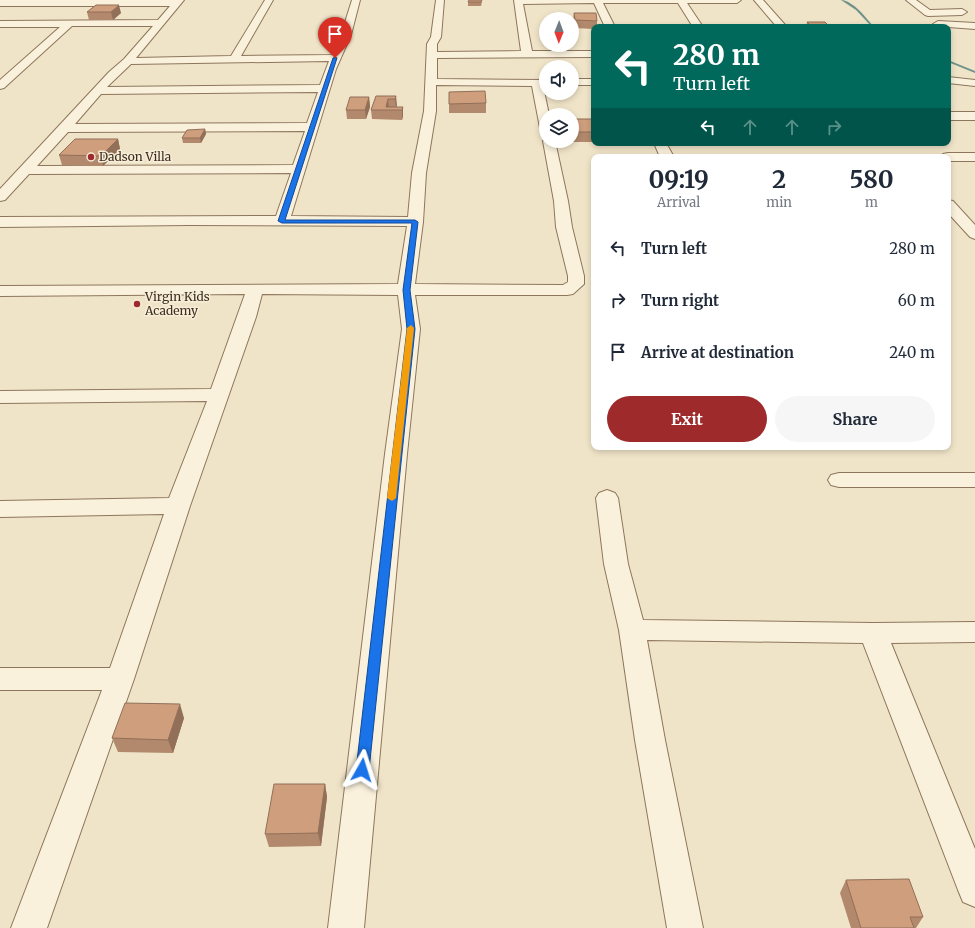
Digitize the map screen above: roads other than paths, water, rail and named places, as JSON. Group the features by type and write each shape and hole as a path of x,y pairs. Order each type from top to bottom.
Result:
{"street":[{"path":"234,60 269,0"},
{"path":"282,221 335,58 346,35 356,0"},
{"path":"346,928 396,454 411,329 406,290 415,222 419,173 430,110 432,44 436,37 440,0"},
{"path":"527,54 518,0 737,0"},
{"path":"758,0 779,24"},
{"path":"910,0 928,13 932,23 938,24"},
{"path":"0,3 179,1"},
{"path":"0,197 97,91 128,61 179,1"},
{"path":"597,1 608,24"},
{"path":"681,1 696,24"},
{"path":"928,13 962,12 953,4"},
{"path":"0,86 70,23"},
{"path":"0,24 161,23"},
{"path":"951,25 975,26"},
{"path":"432,55 591,54"},
{"path":"128,61 335,58"},
{"path":"951,80 975,83"},
{"path":"430,82 539,83"},
{"path":"579,82 591,82"},
{"path":"97,91 326,88"},
{"path":"951,116 975,116"},
{"path":"63,128 313,127"},
{"path":"0,291 255,289 568,290 576,284 576,276 564,227 561,201 550,148"},
{"path":"951,157 975,157"},
{"path":"26,170 300,169"},
{"path":"951,207 975,234"},
{"path":"0,222 189,220 415,222"},
{"path":"29,928 120,679 178,506 219,395 255,289"},
{"path":"0,397 219,395"},
{"path":"839,480 975,480"},
{"path":"607,498 616,564 632,630 650,740 685,928"},
{"path":"0,509 178,506"},
{"path":"632,630 873,633 975,632"},
{"path":"873,633 975,890"},
{"path":"0,679 120,679"}],"waterway":[{"path":"842,0 857,9 870,24"},
{"path":"951,62 975,72"}],"place":[{"name":"Dadson Villa","path":"91,157"},
{"name":"Virgin Kids Academy","path":"137,304"}]}
